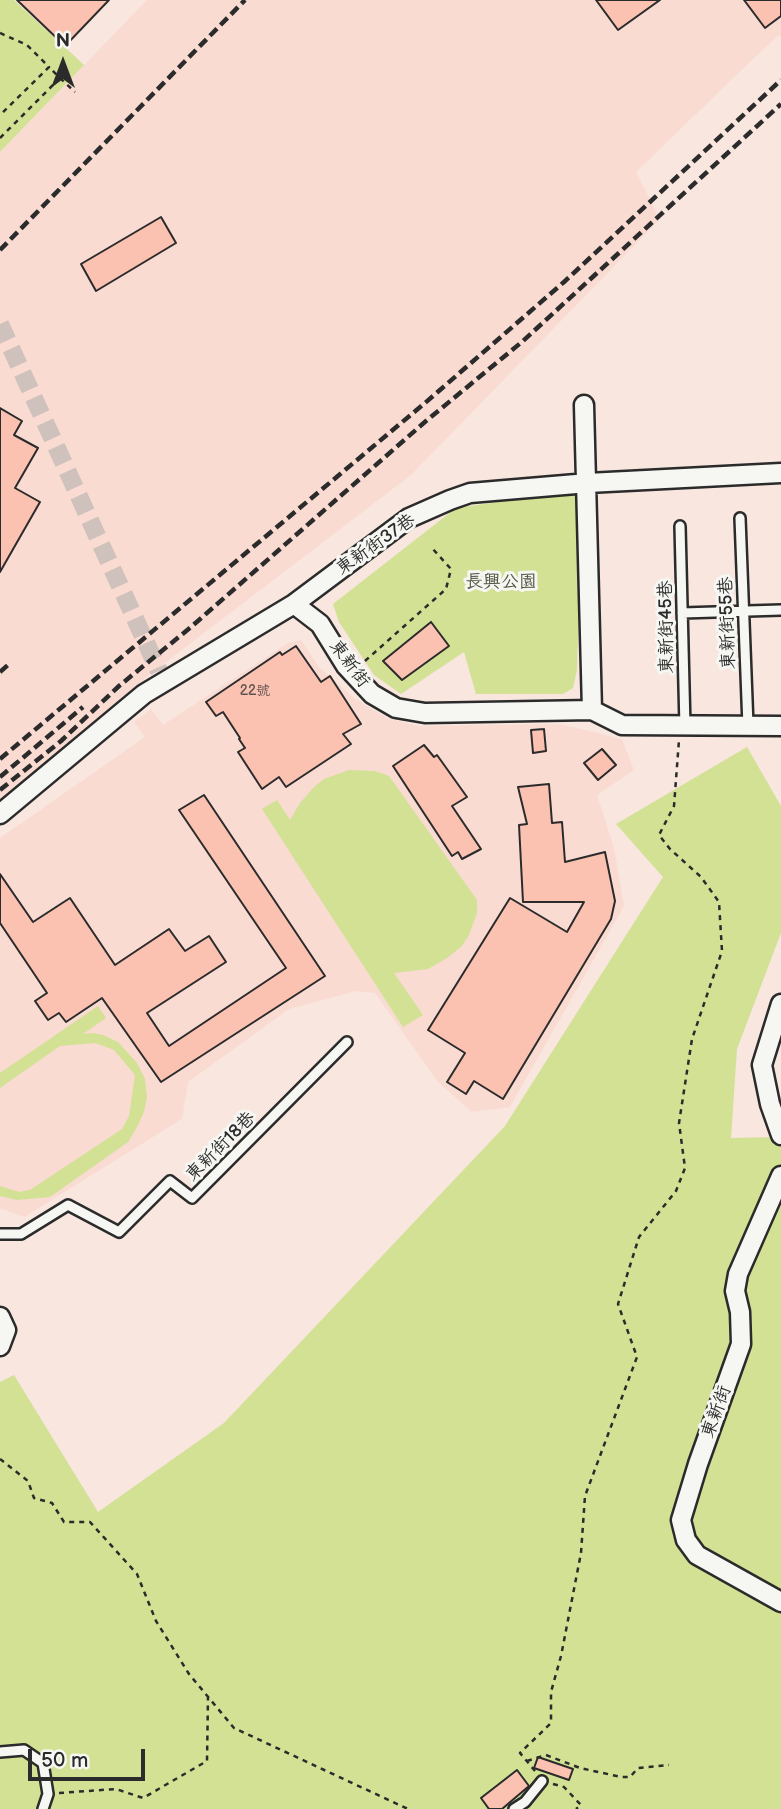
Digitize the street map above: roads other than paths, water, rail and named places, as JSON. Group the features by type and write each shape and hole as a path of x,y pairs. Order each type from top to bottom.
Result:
{"street":[{"path":"584,405 592,710"},
{"name":"東新街37巷","path":"294,604 409,519 470,493 588,483 781,473"},
{"path":"0,814 162,676 294,604"},
{"name":"東新街","path":"294,604 320,624 346,666 372,694 396,708 425,713 592,710 622,724 778,729"},
{"path":"781,1004 762,1065 770,1104 781,1135"},
{"name":"東新街","path":"781,1176 738,1274 735,1291 740,1312 741,1344 681,1520 686,1540 697,1555 781,1602"},
{"path":"0,1317 6,1330 0,1346"}],"lane":[{"name":"東新街55巷","path":"740,518 748,727"},
{"name":"東新街45巷","path":"680,526 682,727"},
{"path":"682,613 781,610"},
{"name":"東新街18巷","path":"0,1234 21,1234 68,1205 119,1232 170,1181 192,1198 347,1042"},
{"path":"0,1752 24,1750 43,1763 48,1794 43,1809"},
{"path":"514,1809 525,1802 542,1782"}],"tunnel":[{"path":"0,324 159,671"}],"railway":[{"path":"0,250 245,0"},
{"path":"0,759 425,403 564,282 781,80"},
{"path":"0,790 61,741 119,686 191,627 426,421 523,341 781,104"},
{"path":"0,672 8,665"},
{"path":"0,777 83,707"}],"park label":[{"name":"長興公園","path":"501,582"}]}
